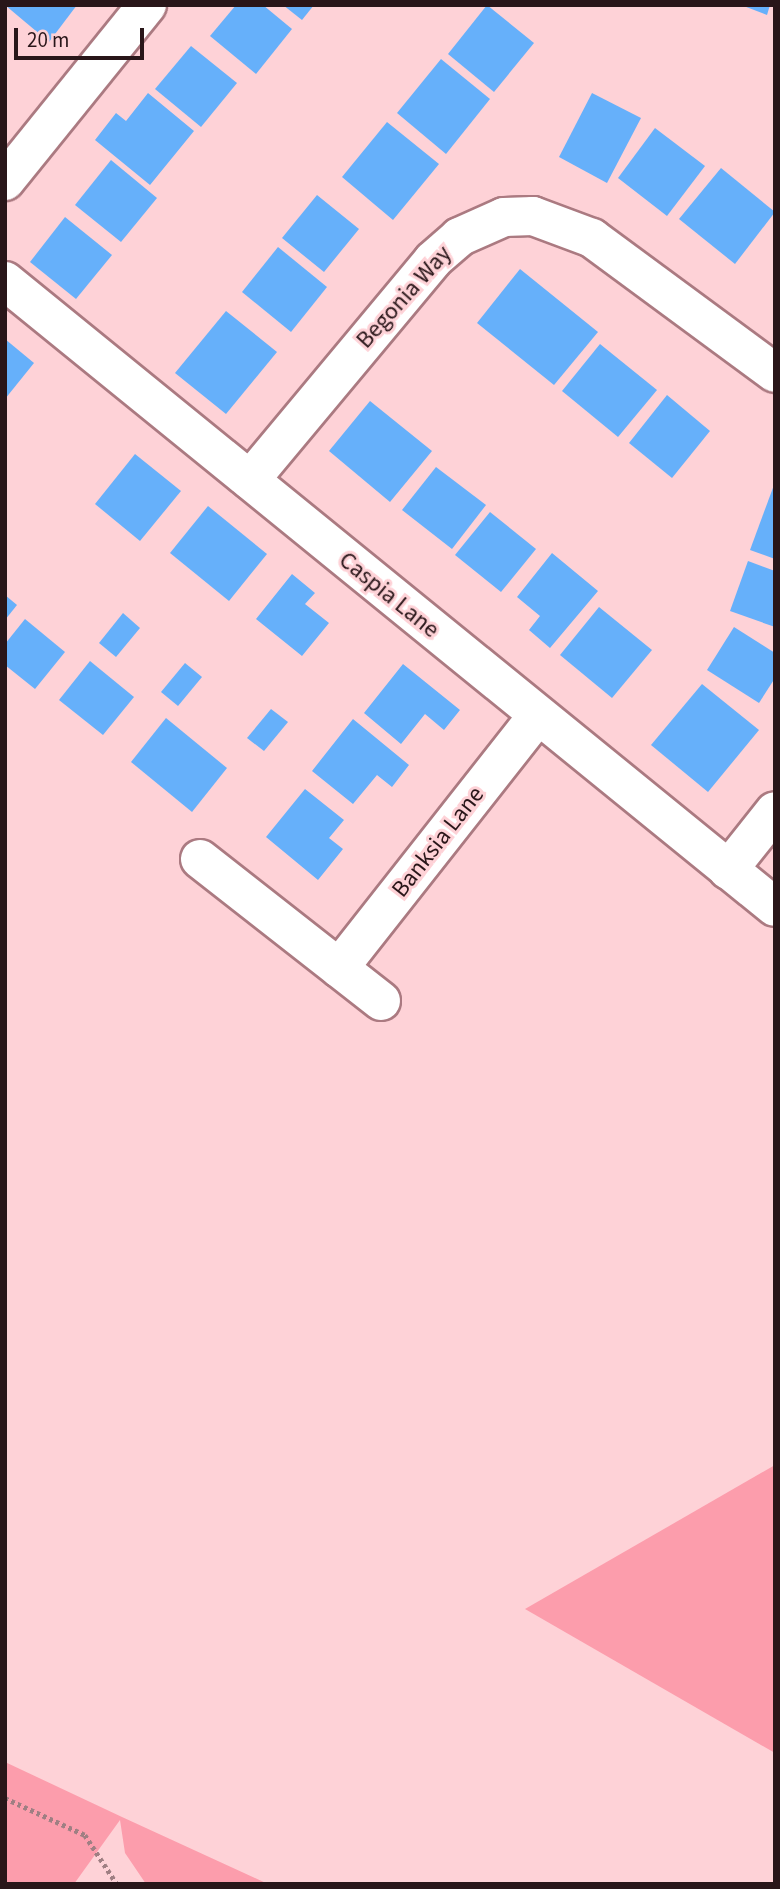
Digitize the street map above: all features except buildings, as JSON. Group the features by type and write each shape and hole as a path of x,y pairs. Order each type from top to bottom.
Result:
{"street":[{"path":"5,181 147,5"},
{"name":"Begonia Way","path":"250,480 433,260 459,237 504,217 533,216 592,239 775,373"},
{"name":"Caspia Lane","path":"5,281 775,907"},
{"name":"Banksia Lane","path":"339,968 537,716"},
{"path":"728,870 775,811"},
{"path":"200,859 381,1001"}],"path":[{"path":"5,1798 85,1835 117,1884"}],"shaded area":[{"path":"775,1465 775,1753 525,1609"},
{"path":"5,1762 268,1884 146,1884 125,1853 120,1820 74,1884 5,1884"}]}
